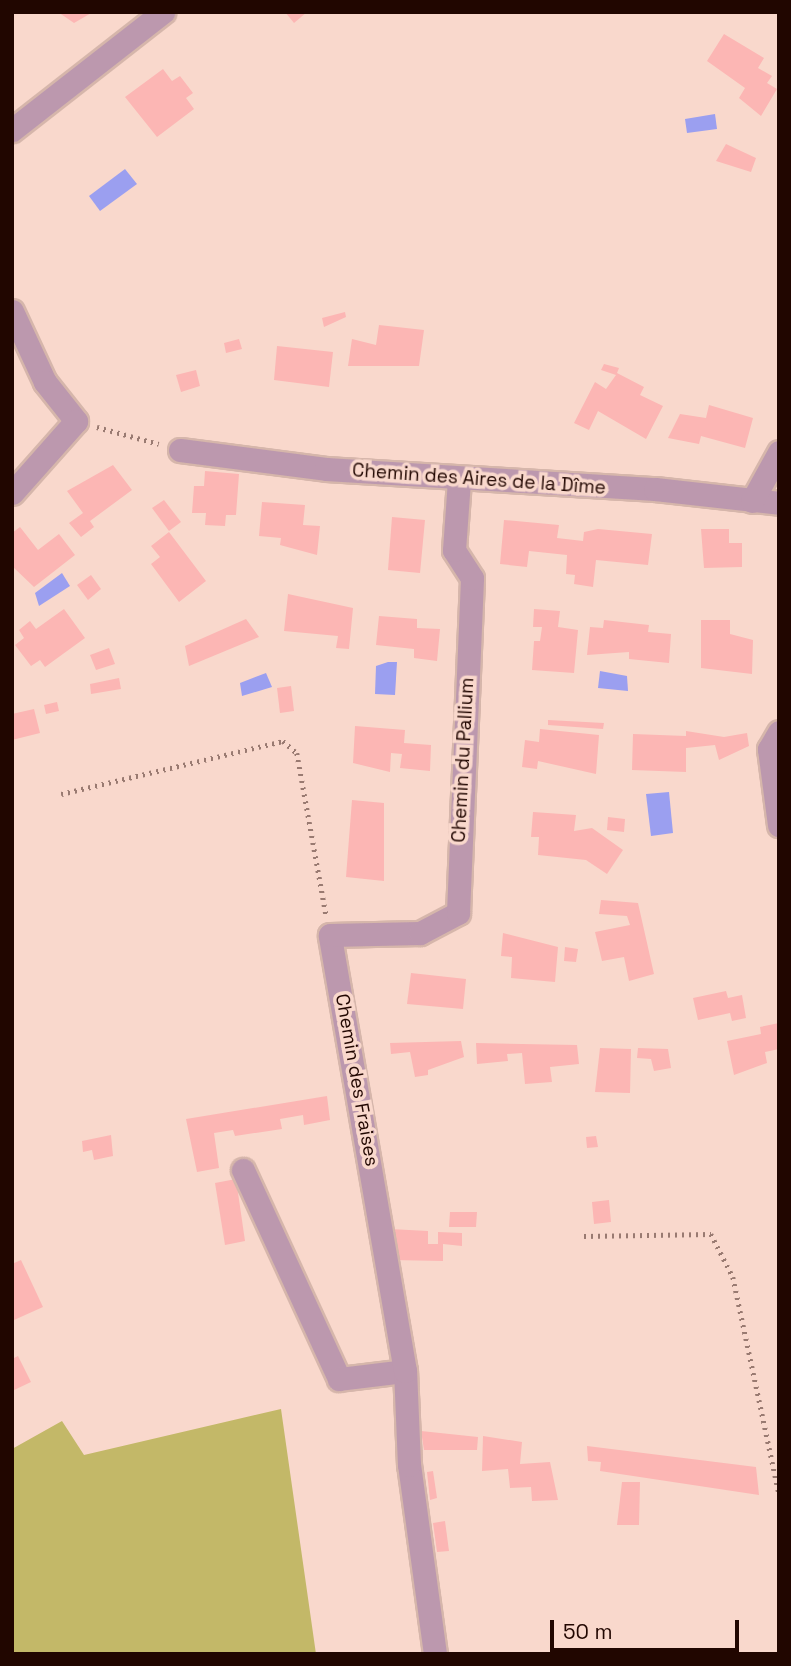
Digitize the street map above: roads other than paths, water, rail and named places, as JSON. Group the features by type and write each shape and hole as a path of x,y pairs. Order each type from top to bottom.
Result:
{"street":[{"path":"12,130 163,12"},
{"path":"12,312 46,382 76,421 12,493"},
{"name":"Chemin des Aires de la Dîme","path":"180,450 459,480 655,489 779,503"},
{"path":"752,501 779,452"},
{"name":"Chemin du Pallium","path":"330,935 420,933 458,913 472,579 454,551 459,480"},
{"path":"779,732 769,749 779,825"},
{"name":"Chemin des Fraises","path":"330,935 405,1371 409,1465 435,1654"},
{"path":"243,1170 339,1378 405,1371"}],"water":[{"path":"715,114 717,129 687,133 685,119"},
{"path":"125,169 137,184 100,211 89,196"},
{"path":"62,573 70,586 39,606 35,593"},
{"path":"397,662 395,695 375,694 376,666"},
{"path":"600,671 627,676 628,691 598,688"},
{"path":"266,673 272,687 242,696 240,683"},
{"path":"669,792 673,833 651,836 646,794"}]}
